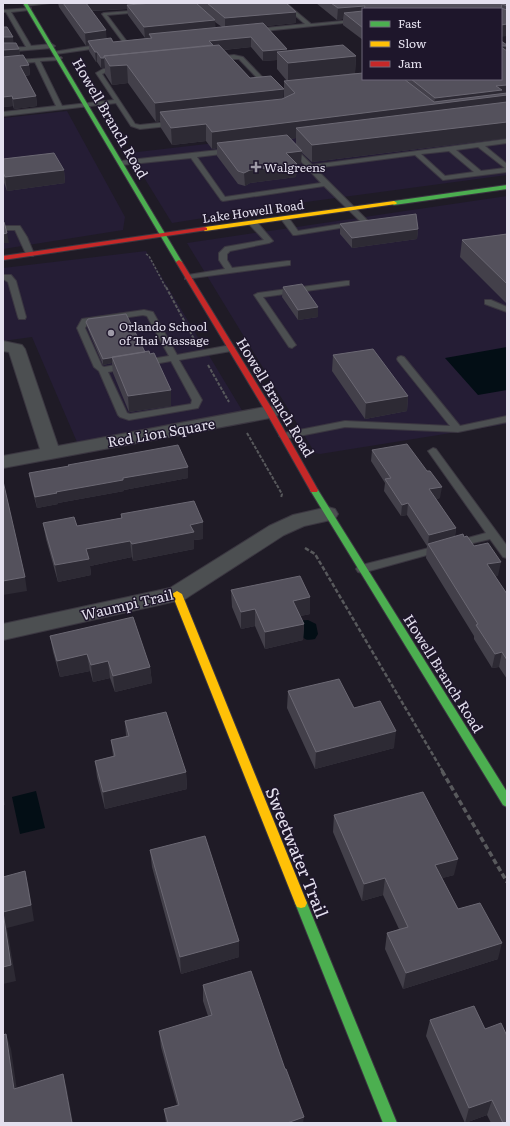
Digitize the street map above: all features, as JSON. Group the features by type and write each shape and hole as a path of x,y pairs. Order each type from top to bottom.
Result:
{"main road":[{"name":"Howell Branch Road","path":"24,5 56,52 88,105 163,236 270,412 328,514 507,802"},
{"name":"Lake Howell Road","path":"3,258 507,187"},
{"name":"Sweetwater Trail","path":"177,594 390,1123"}],"street":[{"path":"3,346 16,349 51,453"},
{"name":"Red Lion Square","path":"3,462 270,412"},
{"name":"Waumpi Trail","path":"3,632 177,594 200,581 254,545 293,523 328,514"}],"lane":[{"path":"30,48 6,11 24,5 46,3"},
{"path":"283,3 310,26"},
{"path":"126,43 104,14 149,11"},
{"path":"247,32 362,20"},
{"path":"118,44 133,42"},
{"path":"3,63 37,60 56,52 110,45"},
{"path":"3,50 30,48 56,52"},
{"path":"234,57 241,58 276,95 290,109 282,112 140,127 133,125 99,73 105,70 234,57"},
{"path":"37,60 60,108"},
{"path":"269,87 276,86"},
{"path":"276,95 284,94"},
{"path":"3,114 117,101"},
{"path":"121,163 289,144 296,141"},
{"path":"311,167 507,141"},
{"path":"285,218 296,233 365,222 326,184 289,144"},
{"path":"480,145 507,166"},
{"path":"451,149 480,173"},
{"path":"416,153 443,178 507,170"},
{"path":"193,156 222,198 326,184"},
{"path":"230,271 223,260 222,253 228,249 269,241 253,223"},
{"path":"3,228 17,228 23,236 30,254"},
{"path":"188,277 287,264"},
{"path":"3,277 8,277 12,281 22,317"},
{"path":"292,345 258,295 346,283"},
{"path":"488,302 507,310"},
{"path":"144,312 150,314 197,400 195,406 129,418 123,415 103,370 98,367 81,328 82,324 85,321 144,312"},
{"path":"103,370 231,348"},
{"path":"401,359 458,429"},
{"path":"284,436 345,424 458,429 507,419"},
{"path":"433,451 507,554"},
{"path":"362,568 492,535"}],"path":[{"path":"142,252 149,256 238,418 282,494 281,498"},
{"path":"305,548 315,554 507,882"}],"shaded area":[{"path":"507,109 507,175 306,202 172,223 129,153"},
{"path":"67,111 125,217 123,230 3,249 3,118"},
{"path":"507,196 507,424 320,454 315,453 187,243"},
{"path":"146,251 243,412 77,442 32,337 3,341 3,268"},
{"path":"507,347 507,390 478,395 445,358"},
{"path":"308,620 316,624 318,634 315,639 308,640 303,638 304,627 296,621"},
{"path":"36,791 45,828 20,834 12,797"}],"building":[{"path":"63,3 86,3 106,30 85,33"},
{"path":"153,3 196,3 215,20 144,27 127,5"},
{"path":"207,3 286,3 296,12 225,18"},
{"path":"331,3 507,3 507,6 502,4 501,8 364,8 365,6 338,8"},
{"path":"502,8 507,10 507,24 502,25"},
{"path":"362,11 362,27 344,13"},
{"path":"263,23 287,49 263,51 251,37 209,41 213,45 104,56 104,58 101,58 88,41 111,38 113,42 152,38 149,34"},
{"path":"3,27 7,27 13,37 3,37"},
{"path":"502,42 507,45 502,46"},
{"path":"3,43 16,43 19,49 3,50"},
{"path":"219,45 250,78 271,76 284,89 155,103 127,65 110,66 104,56"},
{"path":"343,45 356,56 288,63 277,52"},
{"path":"502,48 507,51 507,85 496,86 502,90 435,98 412,80 502,80"},
{"path":"23,55 29,65 20,66 36,96 13,99 12,96 3,97 3,57"},
{"path":"362,73 362,80 405,80 434,102 507,93 507,95 212,132 206,124 171,128 160,112 282,99 295,93 284,81"},
{"path":"507,102 507,122 312,145 296,128"},
{"path":"287,135 302,151 286,153 297,164 250,170 244,173 238,171 217,143"},
{"path":"54,153 64,170 5,177 3,172 3,159"},
{"path":"416,214 418,229 352,238 340,224"},
{"path":"3,222 7,233 3,234"},
{"path":"507,234 507,284 462,240"},
{"path":"302,284 318,307 298,310 283,287"},
{"path":"126,314 145,352 103,359 86,322 88,319"},
{"path":"373,349 408,396 366,403 333,355"},
{"path":"149,351 150,354 154,353 171,390 128,396 112,357"},
{"path":"407,444 427,471 430,471 442,487 429,489 456,528 429,535 408,503 402,505 385,479 391,478 372,450"},
{"path":"178,445 188,467 123,478 123,480 35,497 29,473"},
{"path":"3,481 25,577 3,581"},
{"path":"194,501 203,522 190,525 194,532 132,544 130,541 86,549 89,559 55,565 43,523 74,517 77,526 122,518 121,514"},
{"path":"463,534 464,537 467,536 474,546 488,543 501,562 487,564 507,594 507,660 502,652 495,654 428,544"},
{"path":"300,576 310,597 293,601 304,624 265,632 255,609 241,612 231,590"},
{"path":"133,617 150,667 113,676 108,661 91,665 87,654 57,661 50,636"},
{"path":"339,679 354,708 380,701 396,731 316,752 288,691"},
{"path":"166,712 186,772 103,792 95,761 115,756 111,740 129,736 125,721"},
{"path":"423,792 458,859 435,865 458,909 480,903 502,943 406,973 387,933 408,927 385,878 364,884 334,815"},
{"path":"205,836 239,941 180,957 150,850"},
{"path":"25,871 31,905 3,912 3,877"},
{"path":"3,912 11,965 3,967"},
{"path":"251,971 285,1069 304,1117 287,1123 168,1123 164,1109 179,1105 159,1031 212,1015 203,985"},
{"path":"474,1006 485,1029 501,1023 507,1036 507,1123 503,1123 492,1100 469,1108 430,1020"},
{"path":"6,1034 14,1089 63,1074 72,1123 3,1123 3,1035"}],"traffic: fast":[{"path":"25,3 179,262"},
{"path":"394,203 507,187"},
{"path":"314,490 507,802"},
{"path":"301,903 390,1123"}],"traffic: slow":[{"path":"205,229 394,203"},
{"path":"177,594 301,903"}],"traffic: jam":[{"path":"3,258 205,229"},
{"path":"179,262 270,412 314,490"}],"place":[{"name":"Walgreens","path":"256,167"},
{"name":"Orlando School of Thai Massage","path":"111,333"}]}
